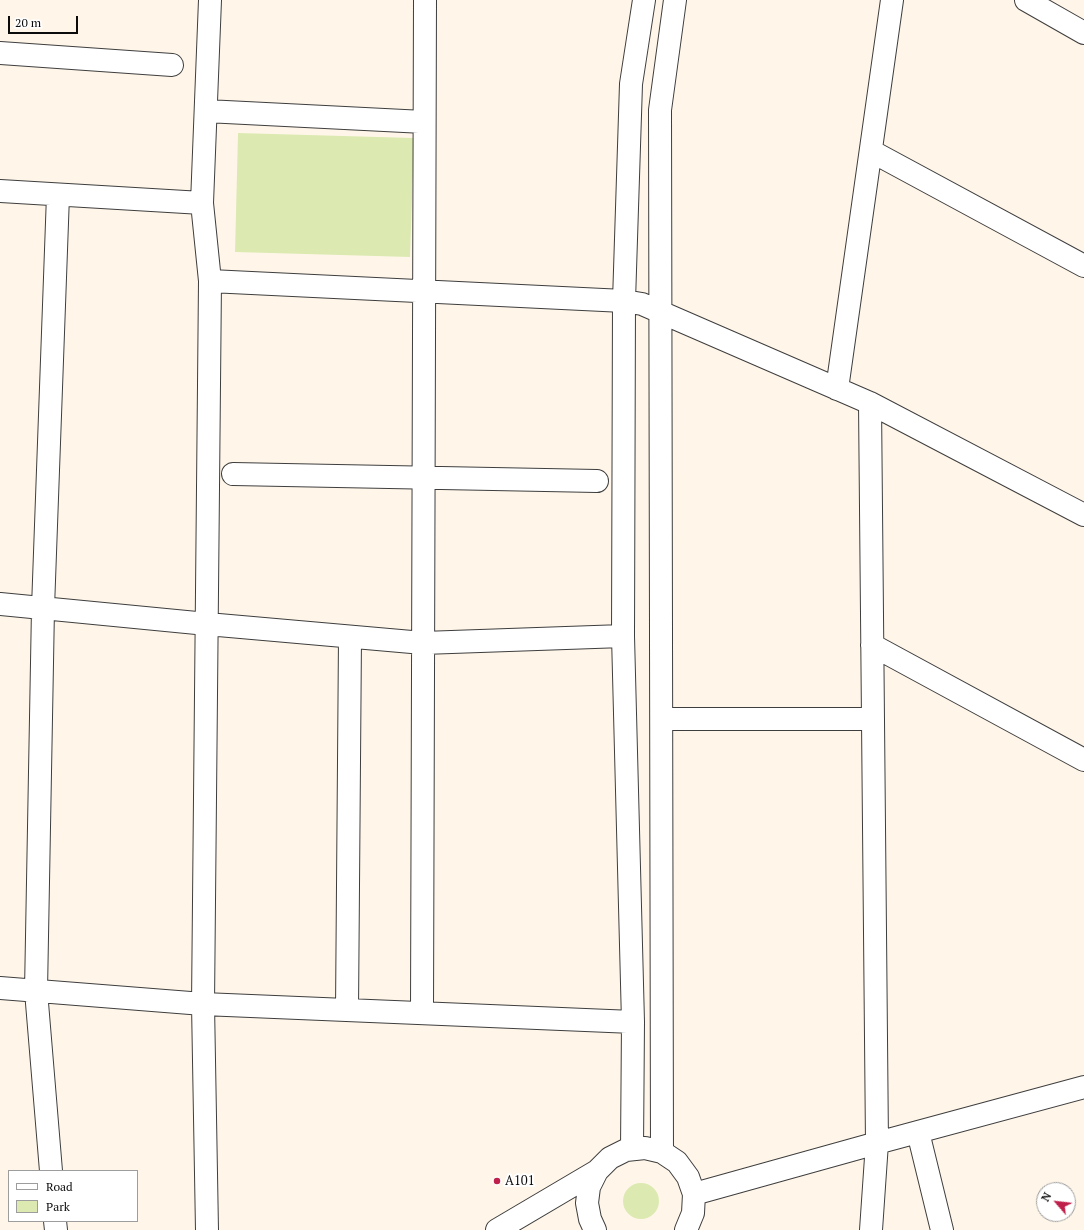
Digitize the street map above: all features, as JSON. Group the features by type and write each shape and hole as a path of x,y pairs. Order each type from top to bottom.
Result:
{"street":[{"path":"207,1230 203,1004 210,281 202,203 210,0"},
{"path":"422,1013 425,0"},
{"path":"632,1149 633,1022 623,636 624,301 631,84 644,0"},
{"path":"662,1152 660,110 675,0"},
{"path":"837,389 892,0"},
{"path":"1026,0 1084,33"},
{"path":"0,53 172,65"},
{"path":"206,111 424,122"},
{"path":"871,151 1084,266"},
{"path":"0,191 202,203"},
{"path":"51,1170 36,991 43,608 58,195"},
{"path":"210,281 624,301 642,304 870,403 1084,515"},
{"path":"870,403 877,1143 871,1230"},
{"path":"233,474 597,481"},
{"path":"0,604 423,643 623,636"},
{"path":"347,1010 350,637"},
{"path":"872,645 1084,760"},
{"path":"662,719 873,718"},
{"path":"0,988 203,1004 633,1022"},
{"path":"694,1194 1084,1087"},
{"path":"918,1132 942,1230"},
{"path":"497,1230 597,1171 610,1158 626,1150 644,1148 662,1152 677,1162 688,1177 694,1194 693,1213 686,1230"},
{"path":"595,1230 590,1219 587,1203 589,1187 597,1171"}],"green space":[{"path":"238,133 414,138 410,257 235,252"},
{"path":"644,1183 654,1188 658,1194 658,1208 654,1214 648,1218 638,1219 628,1214 624,1208 623,1198 628,1188 634,1184"}],"place":[{"name":"A101","path":"497,1181"}]}
